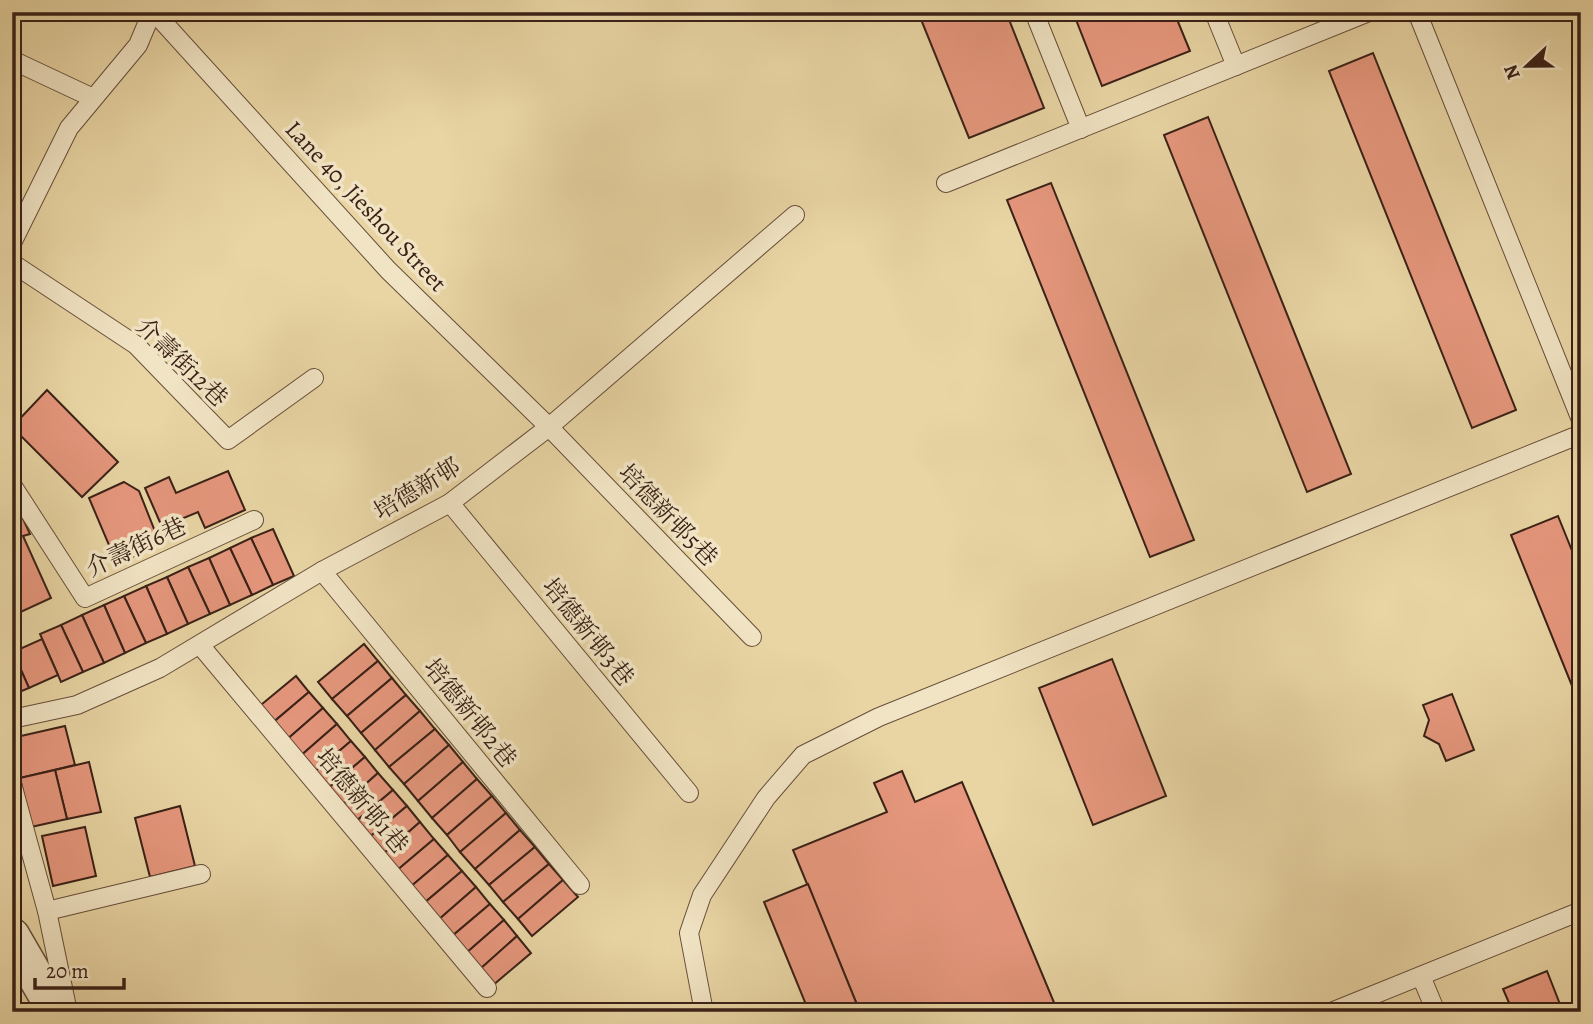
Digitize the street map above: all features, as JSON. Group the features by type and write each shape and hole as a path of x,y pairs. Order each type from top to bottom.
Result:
{"street":[{"path":"12,936 56,1012"}],"lane":[{"path":"12,243 69,128 138,45 153,12"},
{"name":"Lane 40, Jieshou Street","path":"153,12 388,270 549,427"},
{"path":"1034,12 1081,129"},
{"path":"1214,12 1236,66"},
{"path":"946,183 1369,12"},
{"path":"1418,12 1581,420"},
{"path":"12,60 93,98"},
{"name":"培德新邨","path":"12,719 77,705 160,668 323,571 450,503 549,427 795,215"},
{"name":"介壽街12巷","path":"12,262 136,345 228,440 314,378"},
{"name":"培德新邨5巷","path":"549,427 752,637"},
{"path":"704,1012 688,933 702,895 766,797 803,755 879,717 1581,434"},
{"name":"介壽街6巷","path":"12,485 85,598 254,520"},
{"name":"培德新邨3巷","path":"450,503 689,793"},
{"name":"培德新邨2巷","path":"323,571 580,885"},
{"name":"培德新邨1巷","path":"200,645 486,988"},
{"path":"12,784 47,911 68,1012"},
{"path":"47,911 201,874"},
{"path":"1331,1012 1581,911"},
{"path":"1421,976 1436,1012"}],"building":[{"path":"918,12 1006,12 1044,108 969,138"},
{"path":"1073,12 1174,12 1190,51 1102,86"},
{"path":"1373,53 1516,410 1472,428 1329,71"},
{"path":"1208,117 1351,474 1307,492 1164,135"},
{"path":"1051,183 1194,540 1150,557 1007,200"},
{"path":"47,390 118,462 82,497 12,427"},
{"path":"228,471 245,510 205,528 198,512 162,527 145,488 169,477 176,493"},
{"path":"124,482 139,491 160,544 117,564 89,498"},
{"path":"20,512 30,534 23,536 51,598 12,616 12,516"},
{"path":"1558,516 1581,573 1581,708 1511,535"},
{"path":"273,529 294,576 273,585 251,538"},
{"path":"251,538 273,585 252,595 230,548"},
{"path":"230,548 252,595 230,605 209,558"},
{"path":"209,558 230,605 210,614 188,567"},
{"path":"188,567 210,614 188,624 167,577"},
{"path":"167,577 188,624 167,634 146,586"},
{"path":"146,586 167,634 146,643 124,596"},
{"path":"124,596 146,643 125,653 104,605"},
{"path":"104,605 125,653 104,663 82,615"},
{"path":"82,615 104,663 83,672 61,625"},
{"path":"61,625 83,672 61,682 40,634"},
{"path":"42,639 58,675 29,688 13,652"},
{"path":"364,644 378,661 332,699 318,682"},
{"path":"12,652 29,688 12,695"},
{"path":"1112,659 1166,796 1093,825 1039,688"},
{"path":"378,661 392,678 347,716 332,699"},
{"path":"296,676 309,692 270,725 256,709"},
{"path":"392,678 406,695 361,733 347,716"},
{"path":"309,692 323,708 284,742 270,725"},
{"path":"1452,694 1474,750 1446,761 1439,744 1424,736 1429,720 1423,705"},
{"path":"406,695 420,711 375,750 361,733"},
{"path":"323,708 337,724 298,758 284,742"},
{"path":"420,711 435,729 389,767 375,750"},
{"path":"337,724 351,741 312,774 298,758"},
{"path":"65,726 75,765 20,778 12,738"},
{"path":"435,729 449,745 404,784 389,767"},
{"path":"351,741 365,757 326,790 312,774"},
{"path":"449,745 463,762 418,801 404,784"},
{"path":"365,757 378,773 340,807 326,790"},
{"path":"89,762 101,812 67,819 55,770"},
{"path":"463,762 477,779 432,818 418,801"},
{"path":"55,770 67,819 31,827 20,778"},
{"path":"902,771 915,802 962,782 1058,1012 860,1012 793,850 887,812 874,783"},
{"path":"378,773 393,790 354,823 340,807"},
{"path":"477,779 492,796 447,835 432,818"},
{"path":"393,790 407,806 367,839 354,823"},
{"path":"492,796 506,813 460,852 447,835"},
{"path":"180,806 195,866 150,877 135,818"},
{"path":"407,806 420,822 382,855 367,839"},
{"path":"506,813 520,830 475,869 460,852"},
{"path":"420,822 434,839 395,872 382,855"},
{"path":"85,827 96,876 53,886 42,836"},
{"path":"520,830 535,847 489,885 475,869"},
{"path":"434,839 448,855 409,888 395,872"},
{"path":"535,847 549,864 503,902 489,885"},
{"path":"448,855 462,871 423,904 409,888"},
{"path":"549,864 563,880 518,919 503,902"},
{"path":"462,871 476,887 437,921 423,904"},
{"path":"563,880 578,897 532,936 518,919"},
{"path":"808,884 860,1012 809,1012 764,902"},
{"path":"476,887 490,904 451,937 437,921"},
{"path":"490,904 504,920 465,954 451,937"},
{"path":"504,920 517,936 479,970 465,954"},
{"path":"517,936 531,953 492,986 479,970"},
{"path":"1547,971 1563,1012 1513,1012 1503,989"}]}
